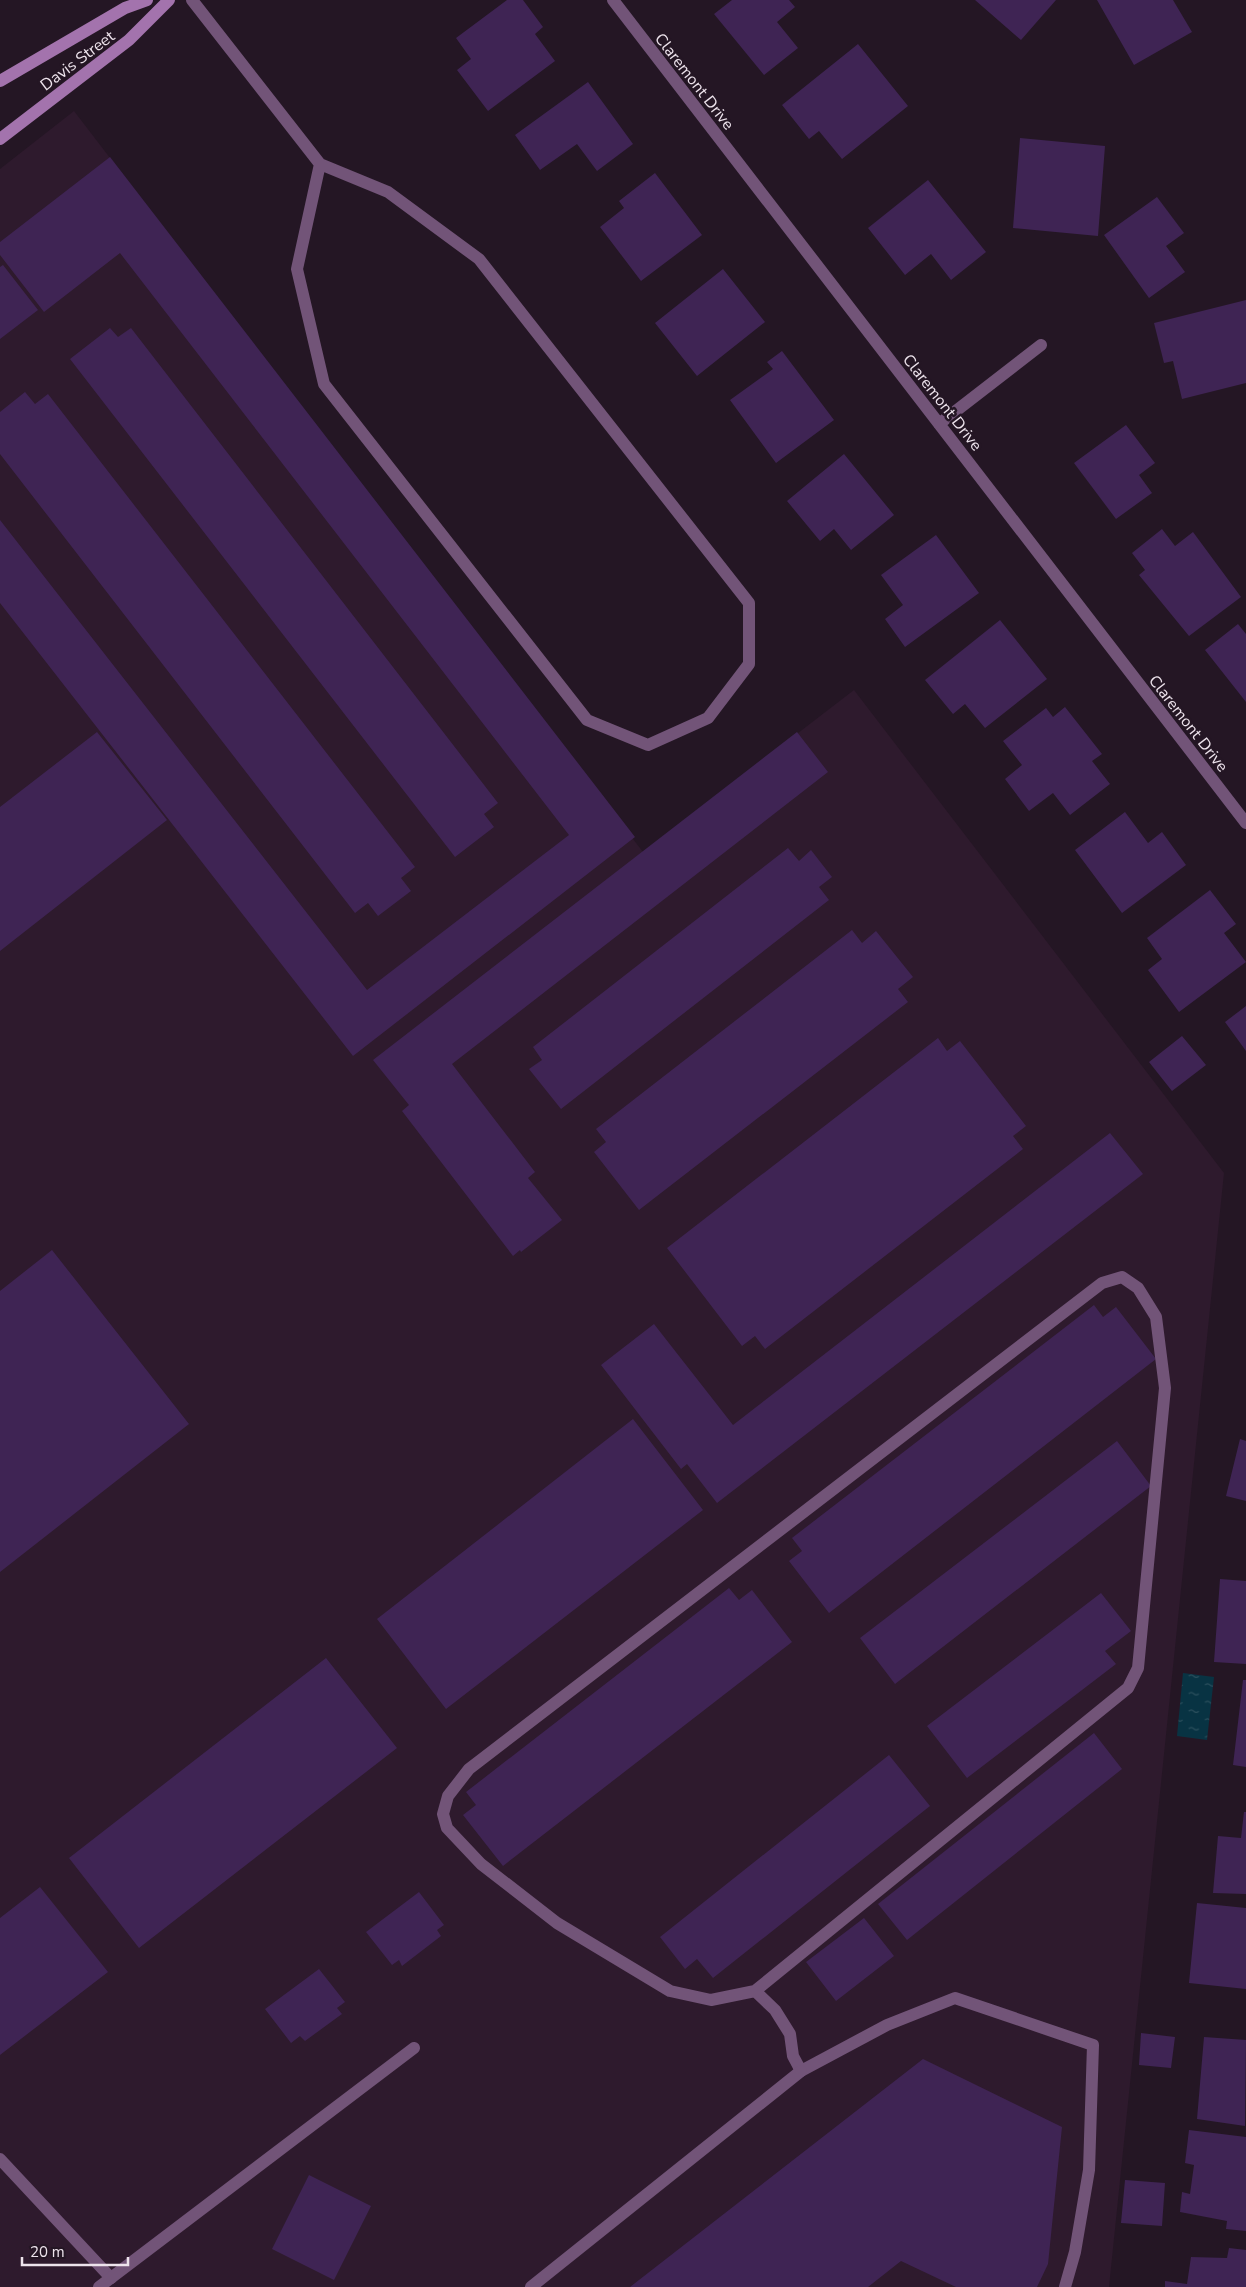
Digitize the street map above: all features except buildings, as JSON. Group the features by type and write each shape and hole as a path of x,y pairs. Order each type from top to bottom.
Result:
{"street":[{"name":"Davis Street","path":"0,81 125,8 147,0"},
{"name":"Davis Street","path":"0,139 129,40 169,0"},
{"path":"192,0 320,164 388,192 479,259 748,603 750,664 708,718 648,745 586,720 324,384 297,270 320,164"},
{"name":"Claremont Drive","path":"613,0 1245,821"},
{"path":"939,424 1040,345"},
{"path":"1122,1276 1138,1288 1156,1317 1165,1388 1138,1668 1128,1688 755,1990 711,2000 670,1991 557,1923 481,1864 447,1828 443,1814 448,1796 469,1769 477,1762 1102,1283 1122,1276"},
{"path":"755,1990 775,2010 790,2034 793,2056 801,2071"},
{"path":"531,2287 801,2071 887,2025 955,1998 1093,2045 1088,2170 1075,2252 1065,2287"},
{"path":"99,2287 414,2048"},
{"path":"0,2159 111,2278"}],"shaded area":[{"path":"74,111 643,852 854,690 1224,1173 1109,2287 0,2287 0,169"}],"water":[{"path":"1183,1673 1214,1677 1207,1740 1177,1736"}]}
